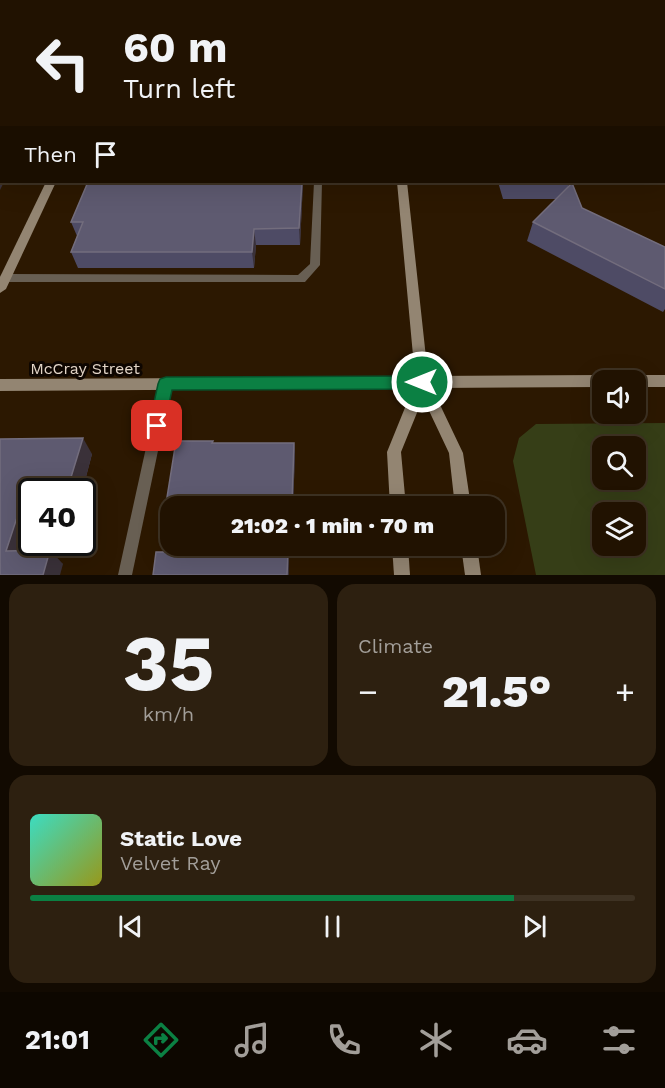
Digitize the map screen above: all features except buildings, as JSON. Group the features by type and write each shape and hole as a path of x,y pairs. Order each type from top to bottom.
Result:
{"street":[{"path":"0,290 51,183"},
{"path":"402,183 422,382 456,453 462,496"},
{"name":"McCray Street","path":"0,385 592,381"},
{"path":"646,381 665,381"},
{"path":"397,496 394,452 422,382"},
{"path":"401,556 402,575"},
{"path":"470,556 473,575"}],"lane":[{"path":"5,278 301,279 315,265 318,183"},
{"path":"125,575 166,384"}],"green space":[{"path":"665,423 665,575 536,575 513,461 519,438 536,424"}],"route":[{"path":"157,426 166,384 422,382"}]}
